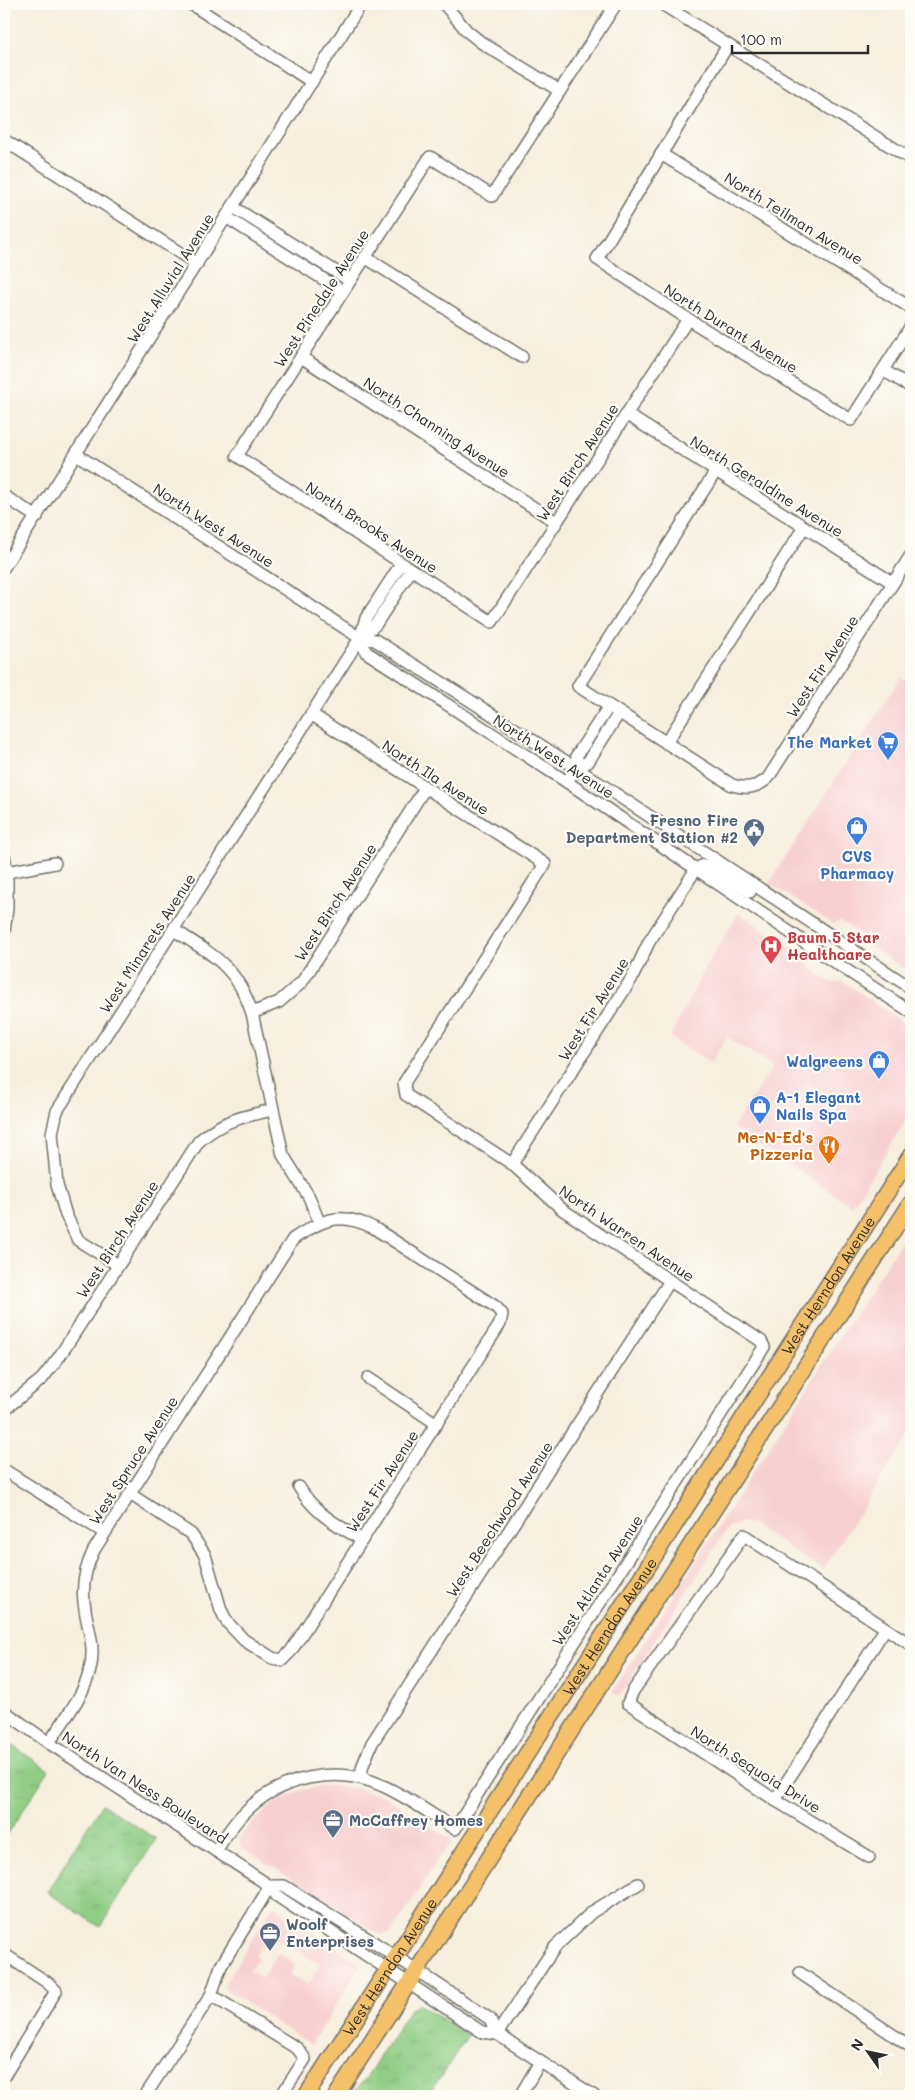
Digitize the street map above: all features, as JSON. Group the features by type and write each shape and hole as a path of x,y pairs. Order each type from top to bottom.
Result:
{"main road":[{"name":"West Herndon Avenue","path":"306,2096 694,1496 911,1155"},
{"name":"West Herndon Avenue","path":"336,2096 911,1203"}],"street":[{"path":"190,4 312,82"},
{"name":"West Alluvial Avenue","path":"4,567 8,553 37,516 312,82 359,4"},
{"path":"444,4 467,31 482,43 560,91 616,4"},
{"path":"662,4 911,159"},
{"path":"661,154 728,45"},
{"name":"West Pinedale Avenue","path":"237,456 430,157 492,196 560,91"},
{"path":"4,140 196,264"},
{"name":"North Durant Avenue","path":"661,154 597,259 688,319 851,420 883,370"},
{"name":"North Teilman Avenue","path":"661,154 911,308"},
{"path":"233,207 349,280"},
{"path":"226,217 342,291"},
{"path":"365,257 522,357"},
{"name":"West Birch Avenue","path":"492,622 688,319"},
{"path":"911,326 883,370 911,387"},
{"name":"North Channing Avenue","path":"301,357 556,522"},
{"name":"North Geraldine Avenue","path":"626,414 893,583"},
{"name":"North West Avenue","path":"76,454 360,638 375,640 576,768 911,988"},
{"name":"North Brooks Avenue","path":"237,456 492,622"},
{"path":"716,471 578,686 666,743 804,527"},
{"path":"4,496 37,516"},
{"name":"West Fir Avenue","path":"666,743 732,784 743,788 761,784 768,778 911,555"},
{"name":"West Minarets Avenue","path":"360,638 366,618 401,564"},
{"name":"West Minarets Avenue","path":"118,1265 78,1240 66,1214 57,1185 52,1133 57,1111 360,638 376,624 411,570"},
{"name":"North West Avenue","path":"360,638 366,652 567,782 911,1012"},
{"path":"567,782 576,768 577,755 609,706"},
{"path":"576,768 588,762 619,713"},
{"name":"North Ila Avenue","path":"311,714 545,864 404,1083 404,1089"},
{"name":"West Birch Avenue","path":"252,1013 280,1002 302,982 425,788"},
{"path":"4,856 8,908 4,932"},
{"path":"6,872 55,863"},
{"path":"696,869 704,865 708,866 759,898 771,897"},
{"name":"West Fir Avenue","path":"512,1164 632,978 649,942 696,869"},
{"path":"174,930 215,956 232,972 246,995 252,1013 283,1155 309,1198 319,1222"},
{"name":"North Warren Avenue","path":"404,1089 406,1095 512,1164 562,1210 761,1341 764,1347"},
{"name":"West Birch Avenue","path":"4,1410 23,1397 48,1372 59,1357 199,1141 214,1128 230,1120 272,1110"},
{"name":"West Fir Avenue","path":"130,1494 191,1534 205,1555 226,1622 244,1640 272,1658 282,1660 291,1651 437,1424 500,1324 502,1314 496,1307 374,1228 351,1220 338,1219 319,1222"},
{"name":"West Spruce Avenue","path":"49,1743 76,1701 89,1672 92,1641 84,1609 84,1584 88,1561 104,1533 293,1239 319,1222"},
{"name":"West Beechwood Avenue","path":"360,1778 372,1743 670,1281"},
{"name":"West Atlanta Avenue","path":"360,1778 394,1791 456,1829 764,1347"},
{"path":"368,1378 437,1424"},
{"path":"4,1470 104,1533"},
{"path":"299,1487 308,1502 319,1513 362,1540"},
{"name":"North Sequoia Drive","path":"869,1857 775,1800 628,1703 633,1691 744,1535 886,1628"},
{"path":"775,1800 886,1628 911,1645"},
{"name":"North Van Ness Boulevard","path":"4,1711 49,1743 270,1886 277,1896 392,1962 482,2032 497,2034 594,2096"},
{"path":"216,1851 243,1814 273,1790 290,1783 324,1775 360,1778"},
{"path":"497,2034 555,1947 592,1912 638,1884"},
{"path":"145,2096 211,1995 221,1966 270,1886"},
{"path":"4,1954 48,1983 56,1991 4,2076"},
{"path":"800,1973 911,2047"},
{"path":"211,1995 298,2050 305,2059 281,2096"},
{"path":"520,2096 540,2062"}],"shaded area":[{"path":"901,677 911,684 911,973 862,941 860,934 840,921 833,924 769,883"},
{"path":"739,913 807,958 811,966 810,968 832,983 843,981 911,1028 911,1113 852,1206 733,1128 773,1066 727,1037 710,1063 670,1037 708,962"},
{"path":"911,1226 911,1432 823,1570 752,1524 742,1522 728,1528 619,1696 612,1692"},
{"path":"327,1785 358,1788 384,1796 454,1841 440,1856 391,1933 380,1935 241,1848 239,1839 247,1828 271,1805 301,1790"},
{"path":"276,1906 361,1965 311,2045 225,1989 224,1985 272,1907","holes":["271,1936 321,1965 308,1985 291,1975 295,1963 278,1953 262,1978 249,1970 258,1957 256,1955 266,1938 269,1939"]}],"green space":[{"path":"4,1740 49,1770 4,1840"},
{"path":"102,1804 156,1839 100,1927 47,1892"},
{"path":"418,2004 468,2035 428,2096 350,2096 366,2078 410,2009"}],"place":[{"name":"The Market","path":"888,761"},
{"name":"CVS Pharmacy","path":"857,846"},
{"name":"Fresno Fire Department Station #2","path":"754,848"},
{"name":"Baum 5 Star Healthcare","path":"771,965"},
{"name":"Walgreens","path":"879,1080"},
{"name":"A-1 Elegant Nails Spa","path":"760,1125"},
{"name":"Me-N-Ed's Pizzeria","path":"829,1165"},
{"name":"McCaffrey Homes","path":"333,1839"},
{"name":"Woolf Enterprises","path":"270,1952"}]}
